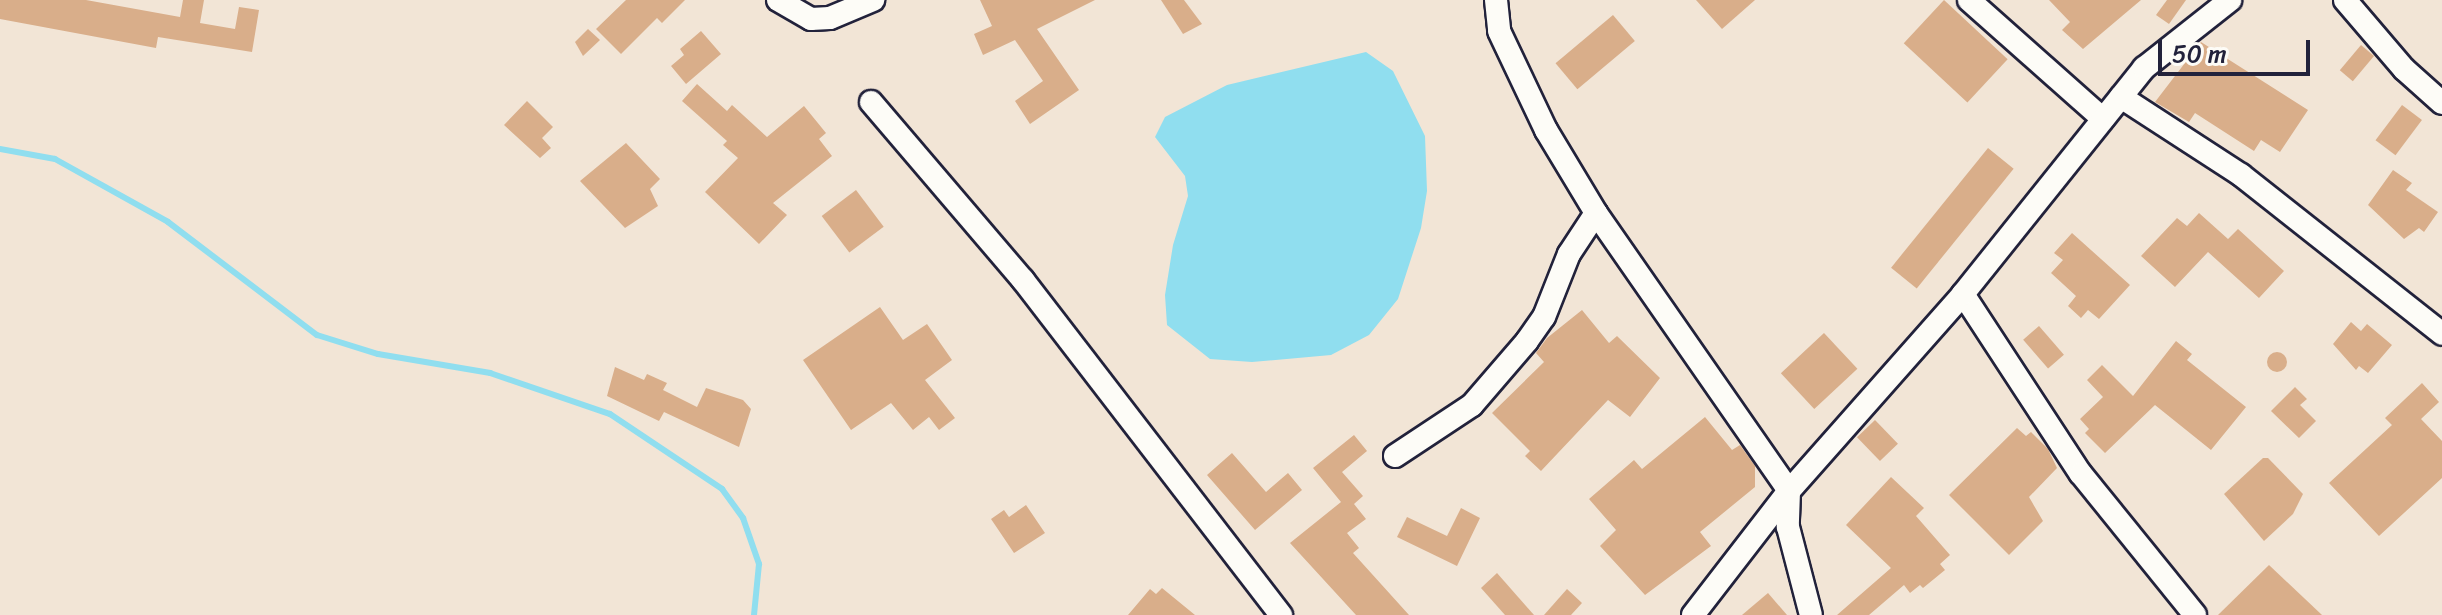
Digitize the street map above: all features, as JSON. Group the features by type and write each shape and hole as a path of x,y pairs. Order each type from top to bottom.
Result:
{"street":[{"path":"778,0 811,19 830,18 873,0"},
{"path":"1496,0 1499,31 1514,68 1596,213 1789,491 1788,527 1811,615"},
{"path":"1969,0 2103,119"},
{"path":"1693,615 1789,491 1963,294 2144,68 2230,0"},
{"path":"2345,0 2404,69 2442,103"},
{"path":"2121,97 2241,175 2442,334"},
{"path":"871,102 1023,280 1281,615"},
{"path":"1395,456 1472,405 1527,341 1544,317 1569,254 1596,213"},
{"path":"1963,294 2081,474 2178,606 2195,615"}],"water":[{"path":"1366,52 1393,71 1425,136 1427,191 1421,228 1398,299 1369,335 1331,355 1252,362 1210,359 1167,325 1165,295 1173,245 1188,196 1185,176 1155,137 1165,117 1227,85"}],"building":[{"path":"0,0 86,0 180,17 183,0 204,0 200,23 235,29 239,7 259,10 252,52 158,37 156,48 0,19"},
{"path":"626,0 685,0 662,23 657,18 621,54 596,29"},
{"path":"980,0 1095,0 1037,29 1079,90 1030,124 1015,101 1043,81 1015,40 983,55 974,34 992,26"},
{"path":"1161,0 1184,0 1202,24 1183,34"},
{"path":"1696,0 1755,0 1722,29"},
{"path":"1944,0 2008,59 1967,102 1904,43"},
{"path":"2049,0 2141,0 2083,49 2062,30 2070,22"},
{"path":"2167,0 2186,0 2169,24 2156,15"},
{"path":"1613,15 1635,41 1577,89 1556,63"},
{"path":"588,29 600,40 583,56 575,42"},
{"path":"701,31 721,54 686,84 671,66 684,55 680,49"},
{"path":"2201,42 2308,110 2280,152 2261,140 2254,151 2195,113 2189,122 2155,102"},
{"path":"2361,45 2374,56 2353,81 2340,70"},
{"path":"697,84 727,111 732,105 767,137 804,106 826,133 819,139 832,156 773,203 787,215 759,244 705,192 738,158 723,145 727,141 682,101"},
{"path":"527,101 553,127 542,138 551,148 540,158 504,125"},
{"path":"2402,105 2422,120 2395,155 2376,140"},
{"path":"626,143 660,179 650,189 658,206 625,228 580,181"},
{"path":"1988,148 2014,169 1917,288 1891,268"},
{"path":"2393,170 2412,183 2406,190 2438,212 2424,232 2419,228 2404,239 2368,205"},
{"path":"856,190 884,227 849,253 822,216"},
{"path":"2199,213 2228,239 2238,229 2284,271 2259,298 2208,252 2175,287 2141,256 2177,218 2187,226"},
{"path":"2072,233 2130,285 2099,319 2088,310 2081,318 2068,306 2076,296 2051,273 2063,260 2054,253"},
{"path":"880,307 903,340 927,324 952,360 925,380 955,418 939,430 929,417 913,430 891,403 851,430 803,360"},
{"path":"1582,310 1609,343 1617,336 1660,378 1630,417 1608,400 1541,471 1525,456 1530,451 1492,413 1544,362 1536,353 1547,338"},
{"path":"2351,322 2361,331 2367,324 2392,345 2368,373 2359,366 2356,370 2333,344"},
{"path":"2039,326 2064,355 2048,368 2023,340"},
{"path":"1824,333 1857,369 1814,409 1781,373"},
{"path":"2176,341 2192,354 2187,360 2246,407 2211,450 2155,405 2105,453 2085,433 2089,429 2080,419 2103,397 2087,380 2102,365 2133,396"},
{"path":"2273,352 2281,352 2287,362 2281,372 2273,372 2267,366 2267,358"},
{"path":"615,367 644,380 647,374 667,383 663,390 697,407 706,388 743,400 751,409 739,447 664,412 659,421 607,396"},
{"path":"2422,383 2439,402 2421,419 2442,441 2442,478 2379,536 2329,483 2392,425 2385,418"},
{"path":"2295,387 2307,399 2300,405 2316,421 2299,438 2271,411"},
{"path":"1705,417 1732,450 1740,445 1755,466 1755,487 1700,532 1711,546 1645,595 1600,546 1616,530 1589,499 1634,460 1642,469"},
{"path":"1875,420 1898,444 1880,461 1857,437"},
{"path":"2017,428 2026,436 2031,432 2048,449 2057,468 2029,497 2043,521 2009,555 1949,495"},
{"path":"1354,435 1367,451 1342,472 1363,496 1354,504 1366,519 1347,533 1359,548 1353,553 1409,615 1356,615 1290,543 1341,502 1313,468"},
{"path":"1232,453 1266,492 1288,473 1302,490 1255,530 1207,475"},
{"path":"2263,458 2268,458 2303,494 2293,514 2264,541 2224,494"},
{"path":"1891,477 1924,508 1916,516 1950,555 1940,564 1945,570 1923,588 1920,585 1910,593 1904,585 1869,615 1837,615 1891,568 1846,525"},
{"path":"1026,505 1045,533 1014,553 991,519 1004,510 1009,517"},
{"path":"1461,508 1480,518 1457,566 1397,537 1407,517 1447,536"},
{"path":"2269,565 2322,615 2218,615"},
{"path":"1497,573 1534,615 1505,615 1481,588"},
{"path":"1162,588 1195,615 1128,615 1150,589 1156,594"},
{"path":"1567,589 1582,603 1571,615 1544,615"},
{"path":"1768,593 1787,615 1742,615"}],"waterway":[{"path":"0,149 55,159 168,222 317,335 378,354 490,373 610,414 722,489 743,518 759,564 754,615"}]}
